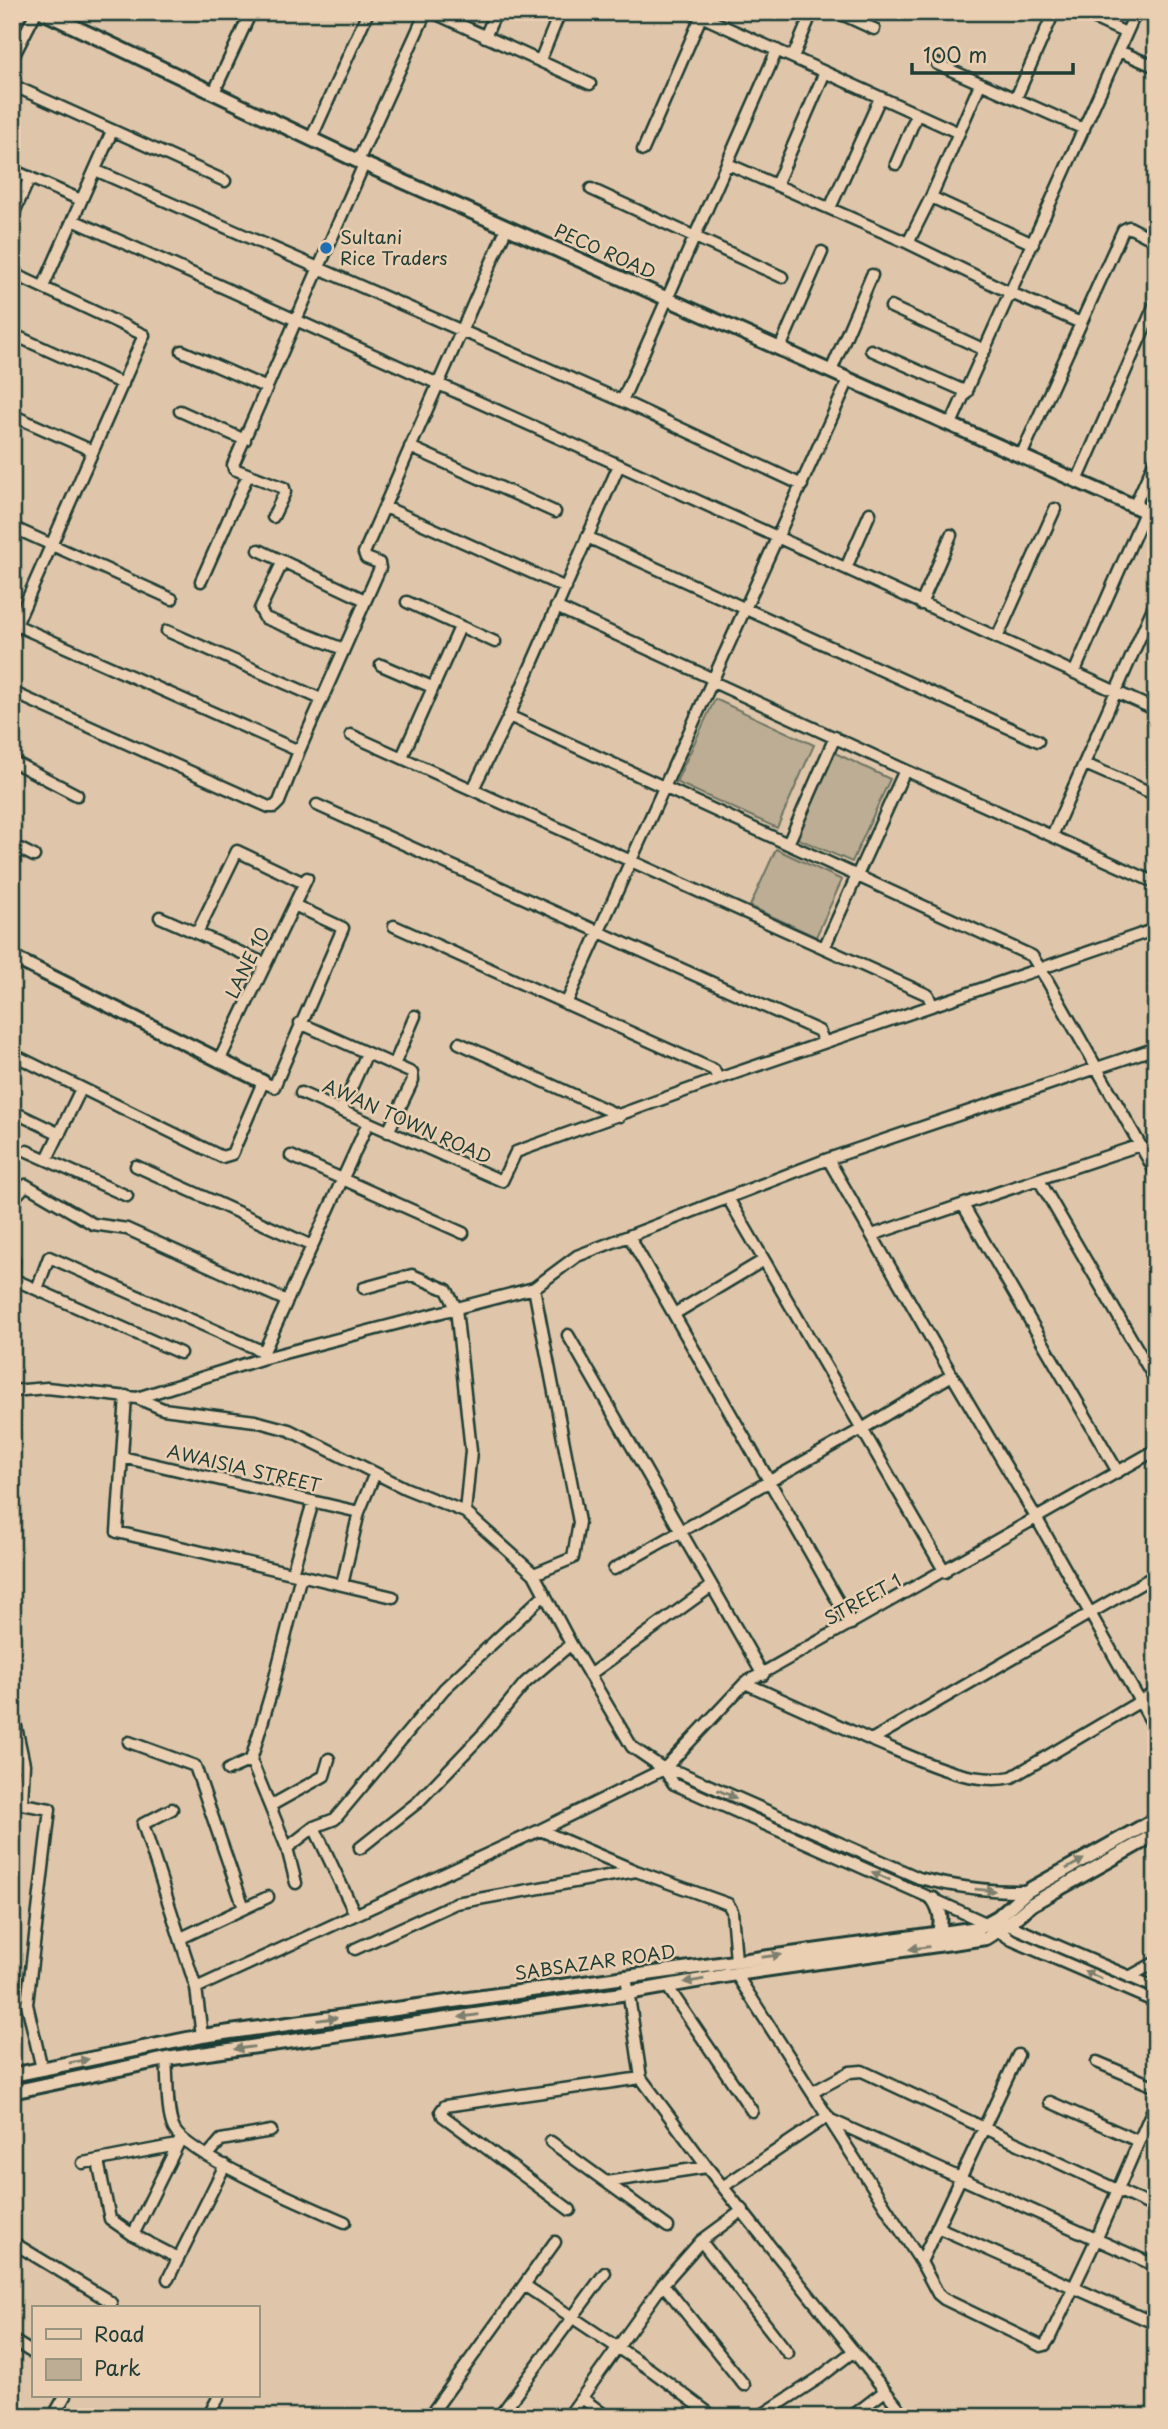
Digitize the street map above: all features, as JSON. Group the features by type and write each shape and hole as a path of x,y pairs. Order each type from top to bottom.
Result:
{"street":[{"path":"12,59 36,12"},
{"name":"PECO ROAD","path":"43,12 361,163 1149,514"},
{"path":"214,92 251,12"},
{"path":"311,139 368,12"},
{"path":"273,517 285,492 284,488 233,467 426,12"},
{"path":"432,12 590,83"},
{"path":"485,37 496,12"},
{"path":"540,61 560,12"},
{"path":"793,57 812,12"},
{"path":"837,12 874,29"},
{"path":"1016,98 1054,12"},
{"path":"1080,12 1126,33"},
{"path":"951,425 1136,12"},
{"path":"643,150 697,14 959,133"},
{"path":"622,401 777,50"},
{"path":"1119,51 1156,67"},
{"path":"937,65 1084,129"},
{"path":"776,185 825,72"},
{"path":"908,243 980,84"},
{"path":"12,85 225,181"},
{"path":"830,208 880,98"},
{"path":"896,164 918,114"},
{"path":"43,287 112,131"},
{"path":"728,164 1081,323"},
{"path":"12,170 81,200"},
{"path":"95,170 622,401 802,485"},
{"path":"12,217 30,177"},
{"path":"591,189 782,277"},
{"path":"931,197 1033,244"},
{"path":"73,220 1156,710"},
{"path":"12,692 274,807 279,802 380,565 366,558 364,552 507,227"},
{"path":"1021,456 1123,230 1129,227 1156,241"},
{"path":"780,348 822,252"},
{"path":"12,273 144,335 14,630 299,751"},
{"path":"831,371 872,275"},
{"path":"1077,481 1156,302"},
{"path":"891,307 985,350"},
{"path":"12,334 123,383"},
{"path":"871,350 967,392"},
{"path":"182,351 267,388"},
{"path":"566,1004 849,379"},
{"path":"180,411 245,440"},
{"path":"12,415 93,451"},
{"path":"410,447 555,512"},
{"path":"1074,673 1149,514 1156,458"},
{"path":"474,789 509,716 619,465"},
{"path":"201,581 248,475"},
{"path":"385,507 565,588"},
{"path":"997,638 1055,509"},
{"path":"846,568 870,513"},
{"path":"12,527 172,599"},
{"path":"921,604 951,535"},
{"path":"587,537 1038,741"},
{"path":"258,550 365,600"},
{"path":"283,562 260,609 261,614 265,618 343,649"},
{"path":"1052,836 1156,601"},
{"path":"407,602 495,642"},
{"path":"556,607 905,770 1156,883"},
{"path":"402,757 460,627"},
{"path":"167,631 321,699"},
{"path":"380,664 432,687"},
{"path":"509,716 1024,951 1041,969 1156,1173"},
{"path":"351,735 928,995 932,1005"},
{"path":"788,844 835,737"},
{"path":"12,761 77,795"},
{"path":"1085,764 1156,795"},
{"path":"824,948 905,770"},
{"path":"317,805 819,1031 824,1042"},
{"path":"12,845 34,856"},
{"name":"LANE 10","path":"197,933 237,851 305,881 219,1061"},
{"path":"12,957 274,1087 344,928 294,905"},
{"path":"160,917 264,964"},
{"path":"394,926 714,1070 718,1079"},
{"path":"459,1043 620,1116 824,1042 1156,929"},
{"path":"394,1065 415,1016"},
{"path":"300,1023 412,1073 414,1080 388,1132"},
{"path":"137,1398 262,1355 534,1288 577,1256 828,1159 1156,1048"},
{"path":"341,1111 367,1053"},
{"path":"12,1054 222,1157 232,1154 263,1082"},
{"path":"47,1159 81,1089"},
{"name":"AWAN TOWN ROAD","path":"301,1093 502,1181 516,1152 620,1116"},
{"path":"12,1111 60,1134"},
{"path":"262,1355 368,1123"},
{"path":"873,1235 1140,1145"},
{"path":"27,1151 127,1196"},
{"path":"291,1156 463,1233"},
{"path":"828,1159 1156,1730"},
{"path":"136,1166 312,1246"},
{"path":"1040,1180 1156,1381"},
{"path":"12,1200 26,1185 93,1224 127,1229 287,1301"},
{"path":"728,1198 945,1572"},
{"path":"963,1205 1118,1472"},
{"path":"629,1236 852,1624"},
{"path":"12,1257 13,1279 180,1353"},
{"path":"37,1289 49,1257 262,1355"},
{"path":"674,1314 764,1260"},
{"path":"364,1287 412,1275 447,1290 456,1308 471,1451 465,1512"},
{"path":"534,1288 579,1522 573,1558 534,1574"},
{"path":"568,1335 763,1675"},
{"path":"614,1569 952,1375"},
{"path":"12,1391 47,1388 126,1396 163,1409 255,1420 289,1430 405,1488 465,1512 534,1574 571,1644 632,1747 664,1769 681,1773 919,1878 959,1888 996,1892 1027,1891"},
{"path":"126,1396 117,1532 393,1597"},
{"name":"STREET 1","path":"196,1988 540,1830 664,1769 745,1684 1156,1450"},
{"name":"AWAISIA STREET","path":"122,1457 359,1512"},
{"path":"342,1585 359,1512 375,1473"},
{"path":"296,1883 287,1848 251,1760 271,1693 313,1502"},
{"path":"871,1740 1156,1575"},
{"path":"589,1675 712,1586"},
{"path":"287,1848 314,1827 335,1819 444,1689 545,1594"},
{"path":"360,1848 418,1802 484,1733 524,1683 571,1644"},
{"path":"745,1684 871,1740 962,1775 998,1780 1012,1777 1156,1692"},
{"path":"12,1708 24,1763 22,1804 50,1809 27,2004 41,2068"},
{"path":"129,1742 195,1766 244,1908"},
{"path":"270,1805 324,1776 329,1759"},
{"path":"228,1770 251,1760"},
{"path":"664,1769 674,1784 933,1899 1156,1988"},
{"path":"172,1809 143,1824 196,1988 202,2036"},
{"path":"12,2092 166,2059 628,1993 667,1986 736,1967 986,1938 1027,1891 1156,1819"},
{"path":"314,1827 355,1914"},
{"path":"540,1830 636,1871 728,1904 732,1911 736,1967 921,2262 938,2294 1041,2346 1049,2339 1096,2240 1156,2102"},
{"path":"998,1924 1156,1834"},
{"path":"355,1949 456,1903 636,1871"},
{"path":"181,1938 268,1897"},
{"path":"933,1899 940,1910 942,1921 939,1933"},
{"path":"998,1924 1156,2002"},
{"name":"SABSAZAR ROAD","path":"12,2074 202,2036 626,1976 736,1967 998,1924"},
{"path":"1129,1977 1156,1962"},
{"path":"626,1976 641,2078 707,2167 906,2417"},
{"path":"560,1985 563,2002"},
{"path":"667,1986 752,2111"},
{"path":"921,2262 1017,2055"},
{"path":"133,2235 179,2142 172,2122 166,2059"},
{"path":"1097,2062 1156,2087"},
{"path":"813,2092 850,2072 862,2071 1156,2208"},
{"path":"570,2210 443,2116 441,2111 445,2106 641,2078"},
{"path":"1050,2102 1138,2141"},
{"path":"829,2118 1156,2266"},
{"path":"724,2186 829,2118"},
{"path":"208,2155 220,2140 271,2131"},
{"path":"83,2163 179,2142 250,2179 345,2222"},
{"path":"551,2142 668,2227"},
{"path":"98,2161 110,2219 133,2235 178,2258"},
{"path":"168,2279 225,2165"},
{"path":"606,2182 707,2167"},
{"path":"568,2417 663,2284 701,2241 743,2210"},
{"path":"937,2227 1156,2324"},
{"path":"701,2241 788,2353"},
{"path":"12,2242 106,2299 111,2306"},
{"path":"429,2417 555,2242"},
{"path":"499,2417 605,2273"},
{"path":"663,2284 744,2385"},
{"path":"524,2285 619,2347 715,2417"},
{"path":"12,2340 32,2352"},
{"path":"760,2417 819,2378 853,2351"},
{"path":"851,2417 885,2391"},
{"path":"53,2417 64,2398"},
{"path":"208,2417 218,2398"},
{"path":"582,2399 607,2417"}],"green space":[{"path":"715,699 814,745 777,828 676,782"},
{"path":"833,752 890,779 852,862 794,837"},
{"path":"776,849 842,880 816,937 750,906"}],"place":[{"name":"Sultani Rice Traders","path":"326,248"}]}
